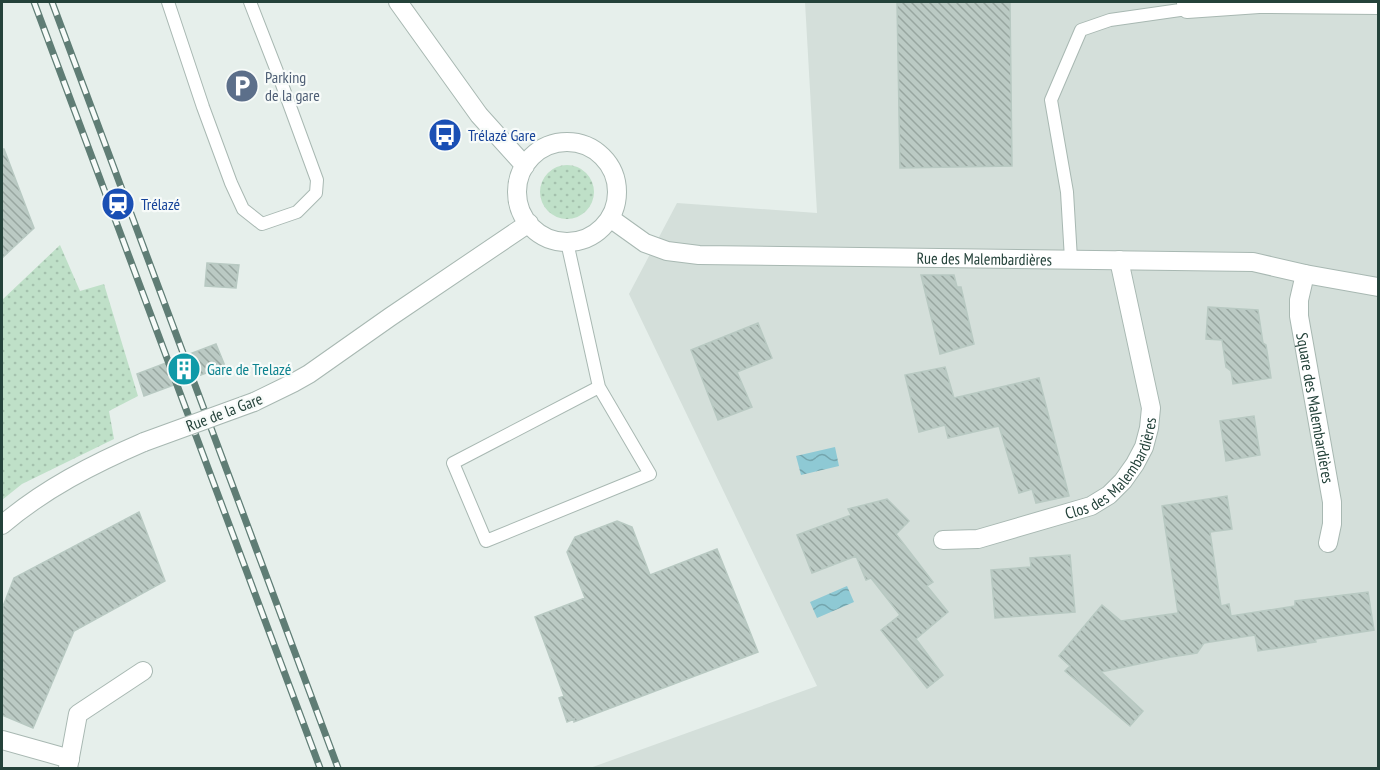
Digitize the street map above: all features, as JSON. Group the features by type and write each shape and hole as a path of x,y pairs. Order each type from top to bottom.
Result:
{"street":[{"path":"398,2 479,115 525,166"},
{"path":"1185,5 1378,5"},
{"path":"571,142 593,150 605,159 616,180 616,204 610,218 601,230 582,240 560,241 539,233 528,223 521,210 518,195 519,180 525,166 541,150 555,144 571,142"},
{"name":"Rue des Malembardières","path":"610,218 645,243 667,251 699,255 1252,262 1375,289"},
{"name":"Rue de la Gare","path":"2,525 40,496 76,474 116,454 254,402 309,374 528,223"},
{"name":"Clos des Malembardières","path":"944,540 978,539 1091,506 1123,481 1135,464 1144,447 1151,408 1119,260"},
{"name":"Square des Malembardières","path":"1305,273 1299,300 1299,316 1332,502 1332,524 1328,543"},
{"path":"2,740 69,764 78,714 143,671"}],"lane":[{"path":"168,2 231,183 243,209 262,224 297,212 316,193 317,180 250,2"},
{"path":"1071,259 1067,192 1051,100 1081,30 1110,20 1185,5"},
{"path":"567,242 599,387 650,474 486,541 453,463 599,387"}],"shaded area":[{"path":"805,2 1378,2 1378,768 590,768 817,686 629,294 677,203 817,213"}],"green space":[{"path":"562,165 572,165 582,169 590,177 594,192 590,207 582,215 572,219 562,219 552,215 544,207 540,197 540,187 544,177 552,169"},
{"path":"60,245 80,291 104,284 138,396 109,411 114,439 22,484 2,500 2,300"}],"water":[{"path":"835,447 839,466 801,475 796,456"},
{"path":"847,586 854,602 817,618 810,602"}],"building":[{"path":"897,2 1010,2 1012,166 900,168"},
{"path":"2,149 4,149 34,228 2,258"},
{"path":"207,263 239,265 236,288 205,286"},
{"path":"921,275 954,275 957,287 961,287 974,344 940,354"},
{"path":"1208,307 1258,310 1271,378 1233,384 1231,371 1226,367 1222,340 1206,339"},
{"path":"758,323 772,358 737,372 752,407 718,420 691,350"},
{"name":"Gare de Trelazé","path":"216,344 225,366 144,396 137,374"},
{"path":"945,367 954,398 1039,378 1069,496 1036,503 1032,489 1019,493 999,426 948,438 945,425 919,432 905,375"},
{"path":"1254,416 1260,455 1226,461 1220,421"},
{"path":"1227,496 1232,529 1210,532 1221,606 1229,604 1231,616 1295,606 1295,601 1368,592 1374,630 1258,651 1255,635 1204,643 1197,653 1101,672 1143,711 1130,726 1065,671 1070,666 1059,656 1102,605 1121,621 1178,613 1162,506"},
{"path":"887,499 909,521 896,534 933,582 927,586 948,612 916,639 943,675 927,688 881,630 900,615 871,578 866,580 856,556 812,573 797,535 851,515 848,509"},
{"path":"139,512 165,581 74,631 33,728 2,715 2,609 14,578"},
{"path":"617,521 632,527 650,575 717,549 758,652 574,722 574,719 567,722 559,698 564,696 535,617 585,598 567,552 575,537"},
{"path":"1070,555 1075,612 995,618 991,570 1031,567 1030,558"}],"railway":[{"path":"34,2 320,768"},
{"path":"52,2 338,768"}],"place":[{"name":"Parking de la gare","path":"242,86"},
{"name":"Trélazé Gare","path":"445,135"},
{"name":"Trélazé","path":"118,204"},
{"name":"Gare de Trelazé","path":"184,369"}]}
